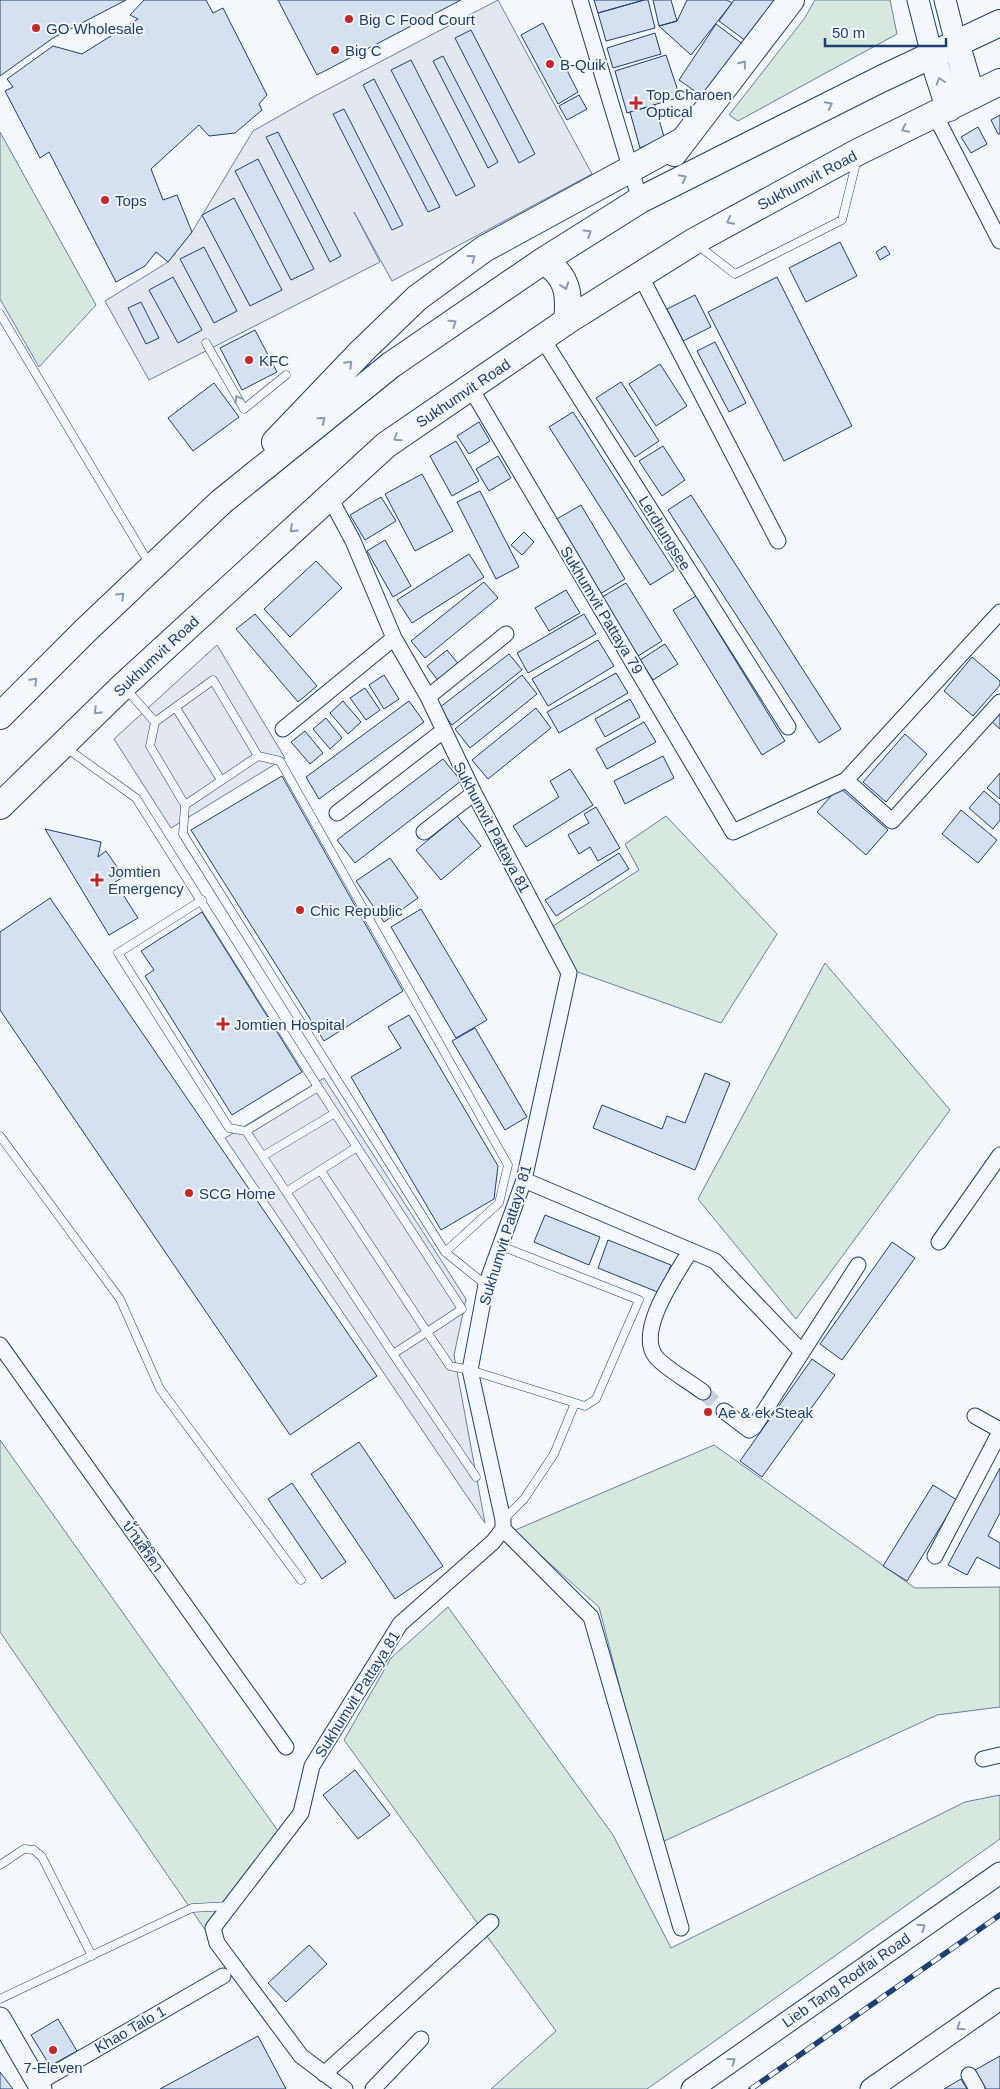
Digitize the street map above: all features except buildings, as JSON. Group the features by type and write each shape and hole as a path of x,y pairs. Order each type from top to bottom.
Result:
{"highway":[{"path":"640,200 791,0"},
{"path":"221,502 391,365 543,261 640,200 881,79 1000,23"},
{"path":"956,44 972,96"},
{"path":"932,55 942,111"},
{"name":"Sukhumvit Road","path":"0,806 123,686 386,445 567,321 693,242 858,152 1000,82"},
{"path":"0,716 221,502 311,403 418,298 484,249 684,140"},
{"path":"543,261 553,266 562,277 567,289 569,301 567,321"}],"street":[{"path":"580,0 640,200"},
{"path":"918,0 932,55"},
{"path":"945,0 956,44"},
{"path":"942,111 1000,241"},
{"path":"640,275 778,541"},
{"name":"Lerdrungsee","path":"542,338 788,727"},
{"name":"Sukhumvit Pattaya 79","path":"470,387 733,832 846,780"},
{"name":"Sukhumvit Pattaya 81","path":"329,496 354,541 394,638 428,697 474,793 569,973 524,1180 486,1285 470,1370 503,1524 493,1542 400,1624 312,1766 301,1813 213,1928 217,1943 302,2056 346,2089"},
{"path":"1000,612 846,780 892,821 1000,702"},
{"path":"428,697 506,634"},
{"path":"283,729 394,638"},
{"path":"337,813 443,731"},
{"path":"424,832 474,793"},
{"path":"939,1242 1000,1155"},
{"path":"524,1180 714,1261 802,1352"},
{"path":"690,1251 657,1308 650,1341 656,1357 703,1392"},
{"path":"724,1411 744,1428 749,1430 754,1427 858,1265"},
{"name":"บ้านสิริคา","path":"0,1345 286,1747"},
{"path":"935,1556 1000,1431 975,1416"},
{"path":"503,1524 591,1617 681,1928"},
{"path":"983,1759 1000,1755"},
{"name":"Lieb Tang Rodfai Road","path":"692,2089 1000,1873"},
{"path":"324,2074 491,1922"},
{"name":"Khao Talo 1","path":"40,2086 223,1976"},
{"path":"871,2089 1000,1999"},
{"path":"0,2018 40,2086"},
{"path":"373,2089 422,2039"},
{"path":"969,2075 977,2089"}],"lane":[{"path":"693,242 735,274 842,220 858,152"},
{"path":"0,314 151,568"},
{"path":"206,343 244,409 286,375"},
{"path":"258,756 213,680 154,722 150,746 185,805 183,834 445,1252 486,1285"},
{"path":"123,686 154,722"},
{"path":"176,708 221,780"},
{"path":"61,745 136,798 318,1087 462,1309 394,1354"},
{"path":"185,805 258,756 280,761 508,1165 499,1203 445,1252"},
{"path":"202,900 118,953 229,1128 246,1131 318,1087"},
{"path":"263,1156 335,1113"},
{"path":"246,1131 476,1477"},
{"path":"0,1136 120,1299 160,1389 301,1580"},
{"path":"286,1192 357,1147"},
{"path":"321,1171 450,1366 470,1370 585,1406 596,1399 638,1300 500,1246"},
{"path":"503,1524 524,1499 554,1454 575,1403"},
{"path":"0,1865 24,1849 34,1850 42,1857 92,1956"},
{"path":"0,1999 192,1908 230,1906"}],"shaded area":[{"path":"498,0 592,174 392,281 354,212 380,262 149,380 105,301 168,262 192,232 253,131 313,97"},
{"path":"815,0 890,0 897,34 738,121 729,115 804,19"},
{"path":"0,132 96,305 39,367 0,299"},
{"path":"217,645 285,758 171,828 114,739"},
{"path":"666,816 777,934 721,1023 575,971 550,928 639,870 625,844"},
{"path":"825,963 950,1110 796,1319 698,1199"},
{"path":"324,1078 466,1299 454,1355 485,1523 225,1138"},
{"path":"0,1440 278,1831 206,1931 0,1632"},
{"path":"714,1445 915,1588 1000,1587 1000,1707 937,1715 660,1843 599,1607 513,1531"},
{"path":"448,1607 613,1835 671,1948 965,1802 1000,1795 1000,1839 647,2089 491,2089 556,2031 344,1740 391,1658"}],"tunnel":[{"path":"703,1392 724,1411"}],"railway":[{"path":"751,2089 1000,1915"}],"place":[{"name":"Big C Food Court","path":"349,19"},
{"name":"GO Wholesale","path":"36,28"},
{"name":"Big C","path":"335,50"},
{"name":"B-Quik","path":"550,64"},
{"name":"Top Charoen Optical","path":"636,103"},
{"name":"Tops","path":"105,200"},
{"name":"KFC","path":"249,360"},
{"name":"Jomtien Emergency","path":"97,880"},
{"name":"Chic Republic","path":"300,910"},
{"name":"Jomtien Hospital","path":"223,1024"},
{"name":"SCG Home","path":"189,1193"},
{"name":"Ae & ek Steak","path":"708,1412"},
{"name":"7-Eleven","path":"53,2050"}]}
